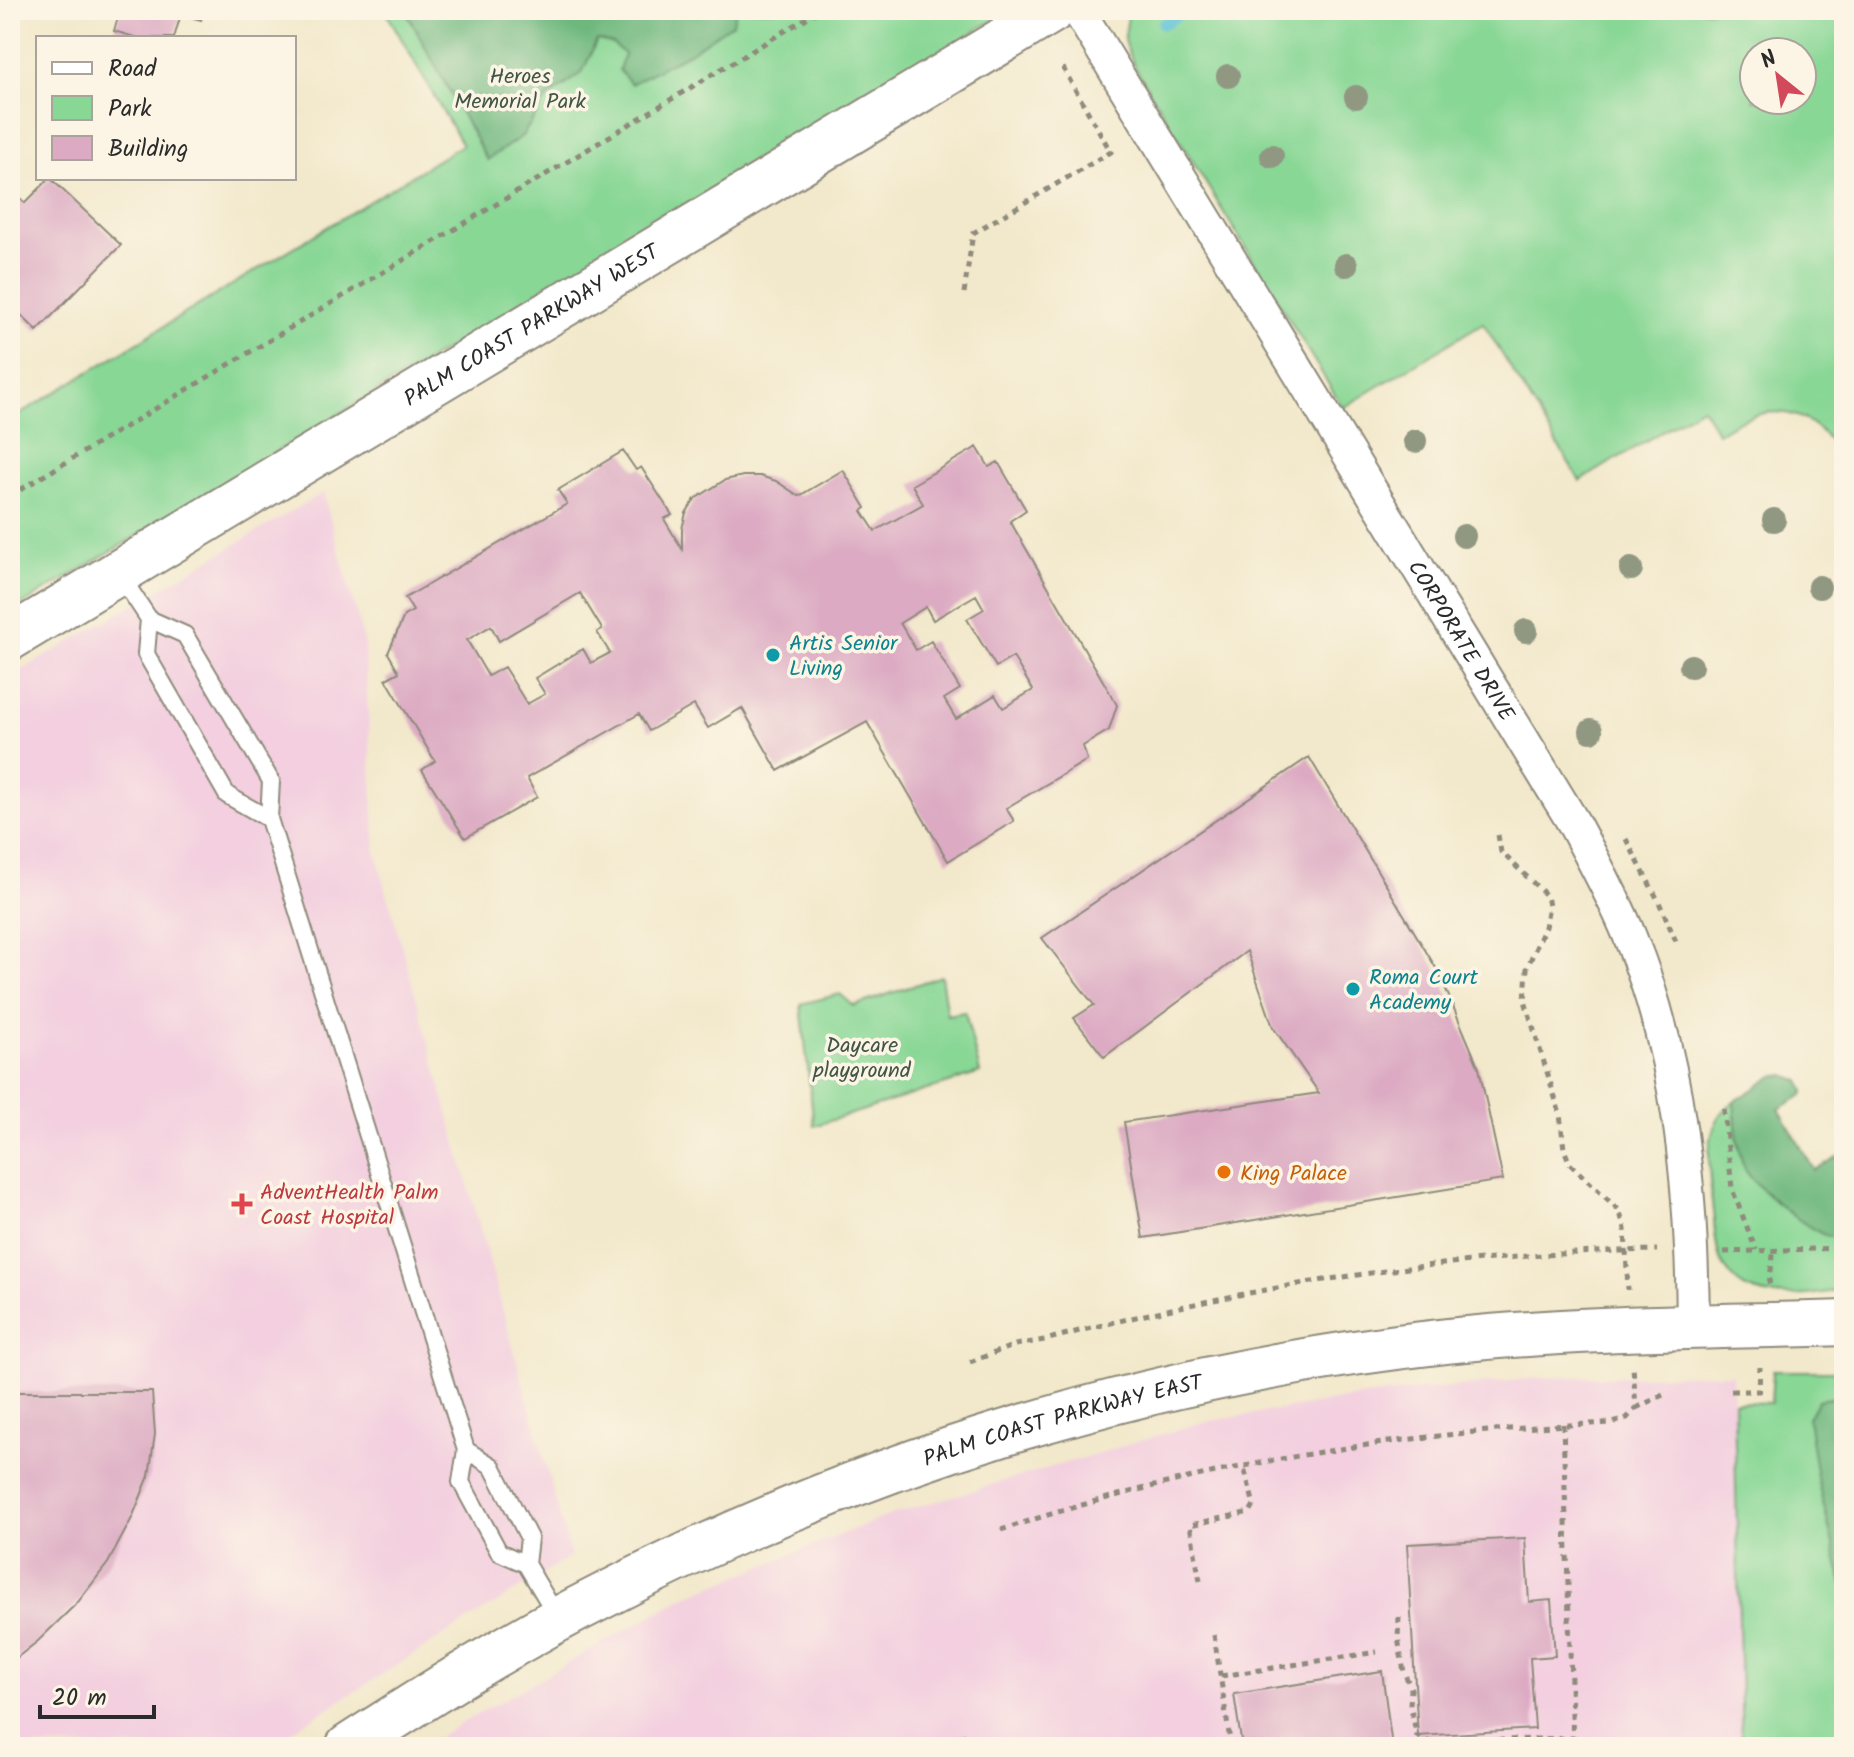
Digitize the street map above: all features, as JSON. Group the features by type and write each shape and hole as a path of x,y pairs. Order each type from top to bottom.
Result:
{"main road":[{"name":"PALM COAST PARKWAY WEST","path":"10,638 1053,10"},
{"name":"PALM COAST PARKWAY EAST","path":"348,1747 483,1661 666,1564 797,1506 971,1443 1109,1403 1247,1371 1388,1349 1514,1335 1693,1326 1844,1323"}],"street":[{"name":"CORPORATE DRIVE","path":"1078,10 1573,822 1610,892 1653,997 1683,1133 1689,1193 1693,1326"}],"lane":[{"path":"119,573 149,619 185,635 271,781 269,819 466,1450 461,1482 499,1552 526,1564 559,1619"},
{"path":"149,619 146,654 227,795 269,819"},
{"path":"466,1450 492,1466 529,1538 526,1564"}],"path":[{"path":"10,496 820,10"},
{"path":"964,293 973,233 1111,152 1064,70 1078,61"},
{"path":"1498,835 1501,852 1547,896 1549,906 1545,927 1527,968 1524,985 1532,1028 1560,1114 1564,1149 1570,1164 1619,1210 1625,1229 1628,1295"},
{"path":"1724,1109 1732,1189 1756,1250"},
{"path":"1719,1252 1844,1248"},
{"path":"1768,1293 1774,1249"},
{"path":"970,1362 1015,1345 1258,1291 1402,1268 1626,1250 1667,1250"},
{"path":"1633,1366 1636,1408"},
{"path":"1731,1391 1759,1391 1760,1367"},
{"path":"1001,1530 1053,1512 1244,1467 1396,1441 1563,1424 1613,1423 1627,1418 1636,1408 1663,1395"},
{"path":"1563,1424 1573,1747"},
{"path":"1200,1581 1190,1525 1250,1512 1254,1505 1244,1467"},
{"path":"1399,1617 1398,1638 1404,1672 1411,1689 1410,1705 1417,1736 1429,1742 1573,1738"},
{"path":"1214,1635 1231,1747"},
{"path":"1221,1676 1377,1652"}],"shaded area":[{"name":"AdventHealth Palm Coast Hospital","path":"323,493 364,641 376,853 571,1556 266,1747 10,1747 10,677"},
{"path":"1732,1374 1742,1747 420,1747 684,1597 890,1515 1204,1422 1370,1395 1539,1378"}],"green space":[{"name":"Heroes Memorial Park","path":"385,10 1010,10 10,612 10,420 462,145"},
{"name":"Heroes Memorial Park","path":"405,10 736,10 733,23 689,53 631,84 619,70 624,54 613,44 597,40 582,73 548,97 522,136 487,160"},
{"path":"1129,10 1844,10 1844,460 1818,428 1803,419 1772,412 1737,422 1718,433 1702,407 1580,481 1483,323 1343,408 1135,67 1124,41"},
{"name":"Daycare playground","path":"941,976 947,1015 965,1012 980,1073 814,1126 801,1004 840,994 854,1006"},
{"path":"1785,1075 1800,1081 1805,1091 1779,1109 1814,1170 1844,1153 1844,1235 1831,1237 1822,1234 1798,1219 1752,1179 1743,1164 1734,1102 1774,1076"},
{"path":"1734,1102 1739,1143 1832,1237 1844,1235 1844,1289 1782,1296 1757,1292 1742,1286 1723,1265 1716,1237 1709,1152 1716,1124"},
{"path":"1773,1371 1844,1371 1844,1396 1819,1400 1817,1478 1844,1588 1844,1747 1742,1747 1734,1402 1771,1403"},
{"path":"1844,1396 1844,1588 1817,1478 1808,1418 1818,1400"}],"building":[{"path":"120,10 204,10 201,20 181,14 175,36 131,36 114,31"},
{"path":"48,180 52,180 121,245 37,331 10,304 12,191 25,203"},
{"name":"Artis Senior Living","path":"977,447 989,467 998,462 1026,510 1010,521 1117,705 1109,730 1083,746 1087,760 1006,808 1014,821 948,861 867,722 778,771 742,708 708,728 694,705 649,731 639,714 527,778 537,797 465,838 422,770 435,761 386,679 399,672 388,653 404,616 413,611 405,598 567,504 558,490 623,451 636,470 641,467 672,515 664,519 682,549 686,513 695,499 725,480 760,476 776,481 799,496 843,470 866,508 862,511 875,531 923,504 912,485","holes":["580,593 602,629 597,632 610,653 591,663 583,649 535,678 545,694 527,704 504,667 488,676 467,640 491,626 499,641","976,595 984,609 967,619 996,667 1013,657 1033,690 1003,708 995,695 956,719 944,699 960,689 931,641 916,650 900,623 926,607 933,620"]},
{"name":"Roma Court Academy","path":"1309,757 1439,973 1479,1068 1503,1180 1143,1238 1124,1122 1319,1093 1273,1027 1247,951 1104,1057 1074,1018 1094,1005 1042,938"},
{"path":"10,1392 152,1392 155,1434 149,1476 132,1518 108,1563 78,1602 10,1663"},
{"path":"1525,1538 1529,1602 1551,1600 1555,1656 1530,1658 1535,1729 1418,1736 1407,1544"},
{"path":"1382,1671 1392,1747 1242,1747 1234,1694"},
{"path":"964,1734 970,1747 932,1747"}],"waterway":[{"path":"1163,24 1187,10"}],"place":[{"name":"Artis Senior Living","path":"773,655"},
{"name":"Roma Court Academy","path":"1353,989"},
{"name":"King Palace","path":"1224,1172"},
{"name":"AdventHealth Palm Coast Hospital","path":"242,1204"}]}
